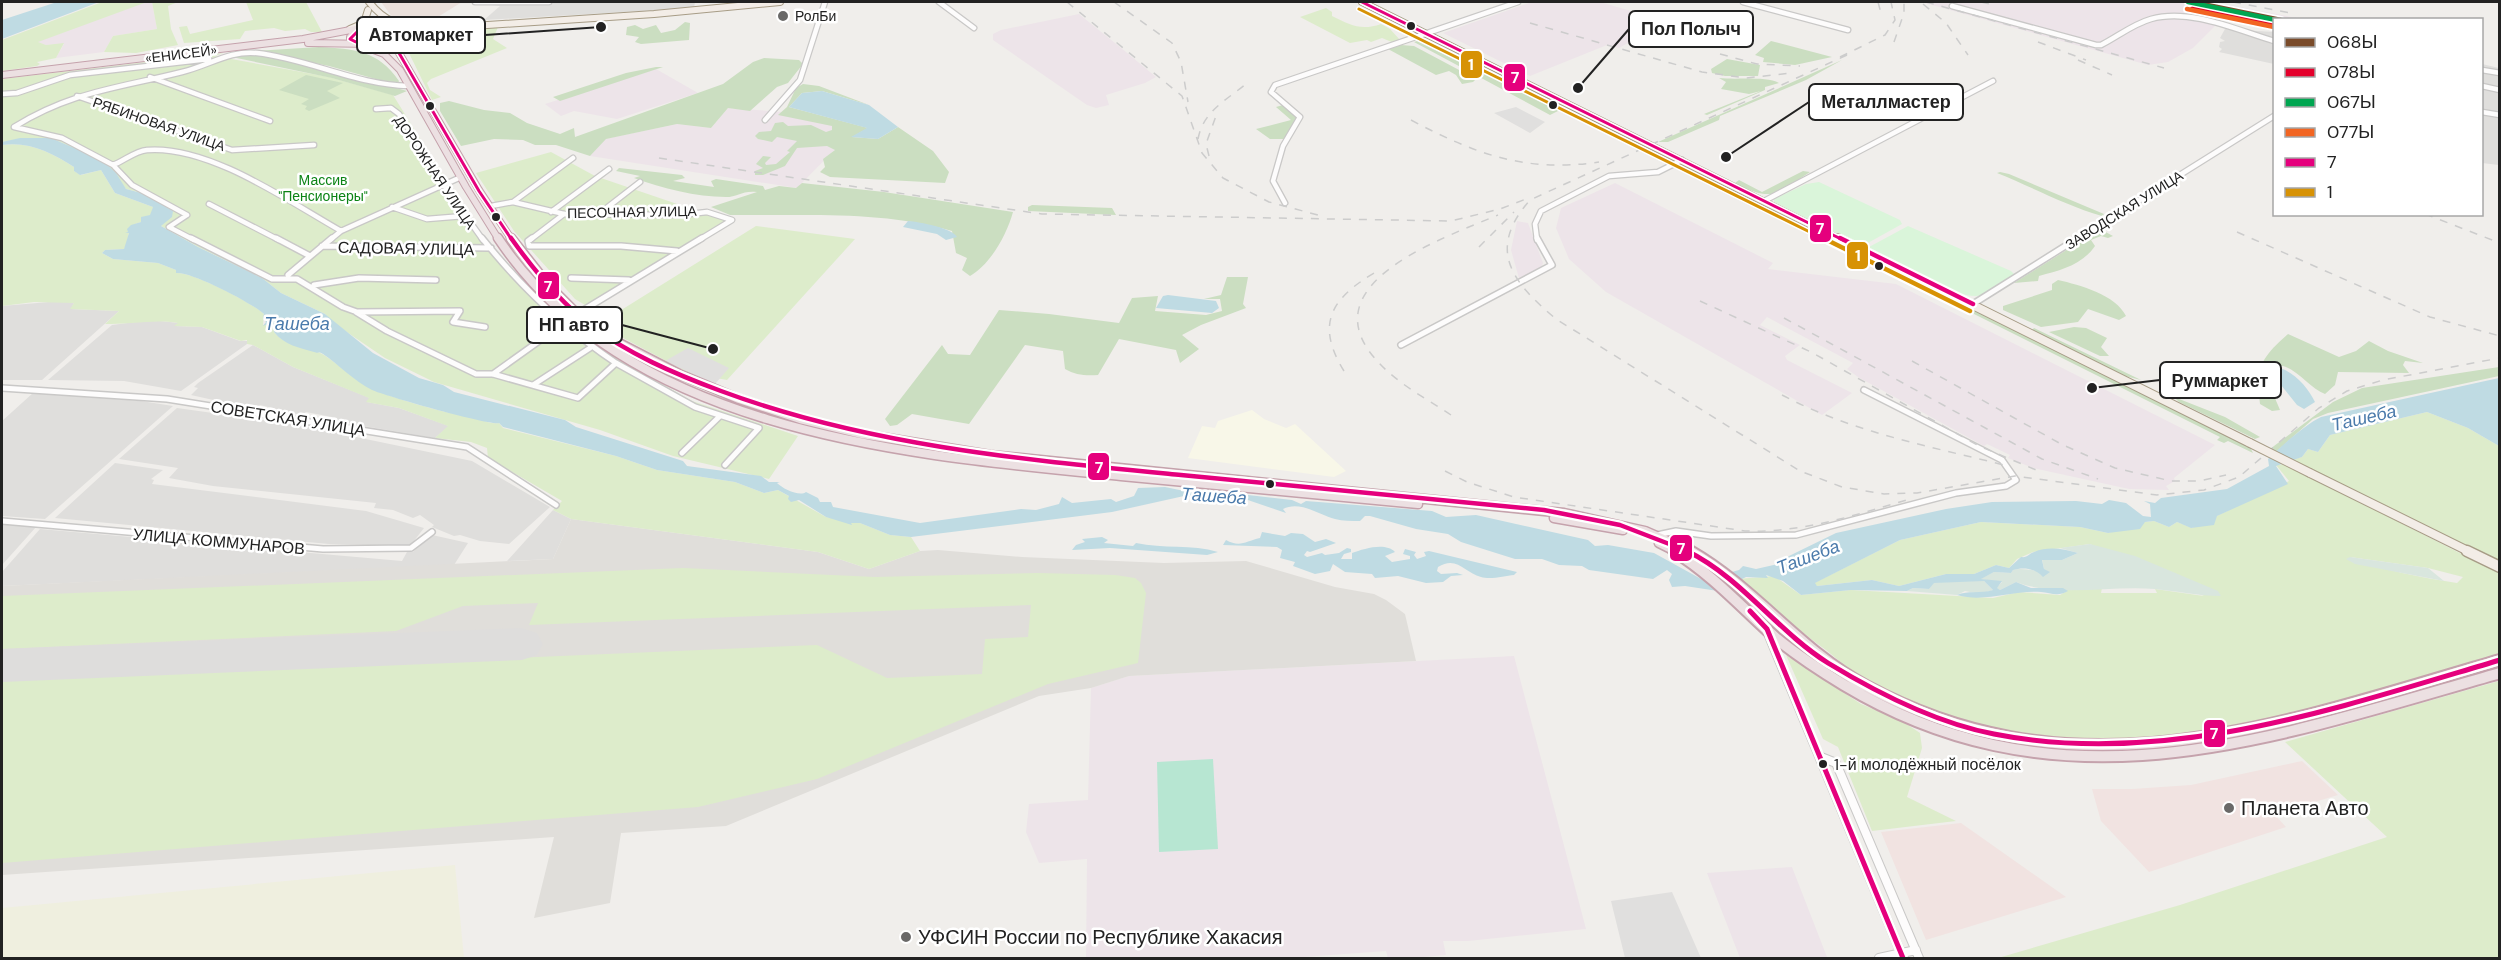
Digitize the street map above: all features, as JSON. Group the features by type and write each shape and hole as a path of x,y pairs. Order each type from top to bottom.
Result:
{"highway":[{"name":"«ЕНИСЕЙ»","path":"2,76 392,25"},
{"path":"392,25 401,29 398,36 399,53 516,248 574,316 603,343 646,369 693,390 791,426 929,455 1015,466 1550,517 1628,531 1652,540 1712,571"},
{"path":"399,53 406,39 442,27"},
{"path":"359,30 350,39 384,54 395,64 461,177 518,264 542,293 574,316 654,363 751,405 795,419 898,442 1137,471 1544,510 1610,521 1657,535 1701,557 1712,571 1743,597 1826,661 1867,688 1950,722 1997,734 2052,743 2112,746 2157,744 2216,735 2299,716 2499,660"},
{"name":"«ЕНИСЕЙ»","path":"2,76 317,42 380,43 398,36"},
{"path":"246,49 311,45 344,46 375,54 395,64"},
{"path":"1743,597 1767,629 1817,668 1861,695 1903,715 1948,732 1998,745 2073,755 2120,758 2178,754 2229,745 2499,673"}],"main road":[{"path":"367,2 371,10 392,25 442,27 780,2"},
{"path":"1362,2 2499,567"},
{"path":"371,10 397,22 442,27"},
{"path":"359,30 369,21 371,10"},
{"path":"312,37 360,25 366,21 371,10"},
{"path":"398,36 442,27"}],"street":[{"path":"475,2 504,4 549,2"},
{"path":"695,10 698,2"},
{"path":"765,120 800,80 825,2"},
{"path":"939,2 974,28"},
{"path":"1285,203 1273,181 1283,146 1300,117 1276,98 1271,92 1272,88 1284,81 1518,2"},
{"path":"1743,2 1848,30"},
{"path":"1952,6 2096,45 2147,21 2168,17 2200,22 2273,41"},
{"path":"2,94 17,93 70,75 255,53 332,69 395,86 409,86"},
{"path":"215,58 182,72 111,85 76,95 42,110 14,127 62,138 113,165 132,185 187,215 170,227 272,279 288,275 341,231 461,177"},
{"path":"2483,70 2499,73"},
{"path":"150,77 270,121"},
{"path":"1764,201 1993,81"},
{"path":"2483,86 2499,90"},
{"name":"РЯБИНОВАЯ УЛИЦА","path":"76,95 195,135 232,150 314,145"},
{"name":"ДОРОЖНАЯ УЛИЦА","path":"376,109 391,108 399,114 464,216 537,303 562,326 591,348 695,406 759,428 725,465"},
{"path":"2483,112 2499,115"},
{"name":"ЗАВОДСКАЯ УЛИЦА","path":"1973,304 2273,117"},
{"name":"САДОВАЯ УЛИЦА","path":"113,165 145,150 177,153 216,164 341,231"},
{"path":"513,202 573,158"},
{"path":"1401,345 1552,265 1541,250 1534,231 1536,217 1541,211 1609,176 1658,172 1682,160"},
{"path":"551,212 609,169"},
{"path":"599,213 640,182"},
{"name":"ПЕСОЧНАЯ УЛИЦА","path":"490,206 513,202 564,214 681,215 698,211 732,220 729,224 678,251"},
{"path":"210,204 310,256"},
{"path":"392,207 410,218 450,220 464,216"},
{"path":"516,248 528,244 528,241 562,218 564,214"},
{"path":"528,244 533,248 621,246 678,251"},
{"name":"САДОВАЯ УЛИЦА","path":"322,246 491,248"},
{"path":"493,374 574,316 678,251"},
{"path":"288,275 314,285 337,303 387,331 476,374 493,374 578,398 616,363"},
{"path":"571,278 630,280"},
{"path":"314,285 329,281 370,279 436,280"},
{"path":"356,312 460,311 453,322 485,327"},
{"path":"533,385 591,348"},
{"name":"СОВЕТСКАЯ УЛИЦА","path":"2,388 167,399 467,447 556,505"},
{"path":"1657,535 1676,531 1712,536 1796,535 1956,493 2006,486 2016,480 2002,460 1864,390"},
{"path":"682,453 720,416"},
{"name":"УЛИЦА КОММУНАРОВ","path":"2,521 323,549 411,548 432,532"},
{"path":"1767,629 1903,956"},
{"path":"1821,757 1836,763 1918,954 1878,958"}],"shaded area":[{"path":"152,2 157,29 113,36 104,52 56,58 64,44 46,45 37,42 141,3"},
{"path":"381,2 462,2 428,23 393,18"},
{"path":"469,2 695,2 694,8 484,20 500,6"},
{"path":"1532,2 1600,2 1655,18 1641,29 1649,31 1619,48 1607,45 1530,76 1443,33"},
{"path":"1921,2 2213,2 2297,18 2273,18 2273,21 2230,11 2193,48 2168,62 2148,65"},
{"path":"1079,14 1156,77 1145,83 1106,95 1109,105 1096,108 1087,105 993,40 993,34 1001,30"},
{"path":"2225,29 2273,32 2273,64 2219,52 2222,49 2219,47 2220,42 2225,41 2220,38"},
{"path":"2483,64 2499,68 2499,165 2483,163"},
{"path":"656,69 698,93 617,119 574,111 561,116 545,104"},
{"path":"1516,107 1545,122 1530,133 1494,113"},
{"path":"728,108 812,114 856,128 797,188 590,156 605,139 677,124 711,128"},
{"path":"1615,183 1773,263 1768,269 1896,284 2215,445 2174,478 2175,481 2166,486 2169,490 2129,489 2033,468 2008,458 2010,455 1987,444 1984,446 1858,377 1847,369 1853,363 1767,317 1760,325 1800,345 1785,356 1787,360 1852,393 1822,415 1606,292 1569,259 1556,228 1561,208"},
{"path":"1517,221 1528,223 1543,263 1541,268 1519,278 1511,250"},
{"path":"61,301 74,303 71,309 119,311 42,380 2,380 2,306"},
{"path":"151,320 179,323 175,326 202,327 240,341 248,341 247,344 181,391 124,381 48,380 112,325"},
{"path":"253,345 293,367 370,398 367,402 399,408 449,426 435,438 334,421 337,418 306,412 301,415 260,405 254,409 191,395 198,388 194,387 198,383"},
{"path":"688,348 729,368 715,384 665,361"},
{"path":"33,393 141,401 173,406 45,519 2,516 2,421"},
{"path":"177,408 293,424 472,461 550,507 509,544 480,541 460,535 454,536 432,527 434,525 420,515 413,518 393,510 374,508 376,503 213,486 169,478 178,468 119,459"},
{"path":"1252,410 1264,419 1286,428 1295,424 1346,471 1334,477 1188,458 1202,426 1215,428 1218,421"},
{"path":"115,463 163,470 151,479 154,480 152,484 366,511 424,528 410,546 329,544 55,518"},
{"path":"553,510 571,519 553,559 507,561"},
{"path":"571,519 818,552 869,569 920,551 938,550 1022,557 1164,563 1246,561 1335,587 1374,594 1386,600 1405,614 1416,661 1129,676 1091,688 1039,696 726,826 621,833 610,903 534,918 554,837 2,875 2,586 553,559"},
{"path":"2,523 36,527 2,565"},
{"path":"40,529 402,561 407,552 413,552 432,535 468,543 454,565 2,586 2,572"},
{"path":"2090,544 2135,556 2218,591 2221,596 2138,588 2049,589 2016,582 2000,590 1996,588 2002,582 1980,579 1994,572 2011,573 2017,569 2044,569 2042,559 2062,560 2078,553 2060,548"},
{"path":"2350,557 2428,568 2444,581 2355,564 2346,559"},
{"path":"1984,581 1993,590 1980,594 1965,591 1957,595 1907,591 1913,588 1929,589 1933,583"},
{"path":"1514,656 1586,929 1468,941 1443,941 1446,955 1412,958 1388,958 1386,951 1290,958 1086,958 1087,859 1039,863 1026,832 1029,804 1088,800 1091,688 1129,676"},
{"path":"2302,761 2338,795 2274,814 2286,827 2149,872 2101,821 2092,789 2191,785"},
{"path":"1961,823 2066,897 1926,940 1881,832"},
{"path":"1792,867 1827,957 1740,958 1707,873"},
{"path":"1672,892 1701,958 1625,958 1611,901"}],"green space":[{"path":"102,2 147,2 38,42 46,45 64,43 56,58 37,62 40,64 37,66 2,71 2,40"},
{"path":"152,2 178,2 168,6 171,29 178,45 136,53 104,52 113,36 157,29"},
{"path":"246,2 306,2 322,32 311,32 305,29 285,31 274,28 245,31 240,39 184,43 179,27 187,26 190,34 253,20"},
{"path":"1326,8 1332,12 1332,16 1356,26 1367,27 1381,24 1390,29 1401,41 1394,43 1382,38 1371,42 1367,40 1350,43 1300,17"},
{"path":"685,22 690,23 689,40 641,44 635,42 639,37 626,35 627,27 635,25 643,29 656,25 661,33 675,30"},
{"path":"375,27 395,28 397,31 376,42 364,43 353,39 361,31"},
{"path":"498,27 493,39 507,48 431,79 427,83 430,90 441,97 432,100 406,47 410,39 437,31"},
{"path":"1420,40 1560,110 1550,115 1414,42"},
{"path":"1771,41 1832,57 1795,65 1763,62 1764,58 1755,55"},
{"path":"1401,45 1414,46 1476,79 1473,82 1462,84 1456,75 1449,71 1436,75 1388,49"},
{"path":"319,47 354,50 374,57 383,63 399,81 390,83 329,66 254,51"},
{"name":"Массив \"Пенсионеры\"","path":"223,53 215,56 329,77 393,95 474,225 539,300 590,343 692,401 798,436 769,479 673,456 600,430 434,382 385,358 335,324 325,314 281,293 262,278 161,226 173,211 145,194 126,189 104,162 51,138 2,142 2,79"},
{"path":"252,54 329,69 407,91 395,96 332,78 227,56"},
{"path":"764,58 799,60 803,64 788,83 777,87 750,111 728,108 711,128 677,124 606,139 590,156 556,145 535,145 523,140 494,139 461,146 440,111 440,103 449,101 484,110 510,113 527,123 560,134 574,128 575,137 723,84 753,62"},
{"path":"1727,59 1760,65 1758,76 1725,76 1712,73 1711,69"},
{"path":"1842,60 1806,80 1720,116 1719,120 1668,142 1658,142"},
{"path":"663,67 560,101 553,97 626,73"},
{"path":"306,75 343,83 327,91 340,98 309,111 305,109 307,106 301,104 309,99 279,90"},
{"path":"1719,78 1759,79 1779,83 1765,87 1765,90 1707,115 1704,114 1761,91 1749,94 1721,89 1726,82"},
{"path":"803,84 819,86 869,105 822,91 802,93 789,107 868,128 852,137 878,139 898,127 933,151 949,172 945,183 830,177 820,172 825,167 823,159 835,150 827,146 797,148 785,166 763,175 755,175 755,171 763,168 756,164 763,156 771,157 765,163 766,165 776,164 790,152 787,151 797,141 777,137 772,142 758,139 755,136 759,132 771,131 775,123 783,122 788,126 811,125 826,132 832,130 832,126 778,115 787,107 796,88"},
{"path":"1283,105 1298,117 1284,139 1270,139 1256,129 1291,120 1276,107"},
{"path":"2,145 22,145 40,149 74,167 74,171 81,175 101,170 115,193 153,207 152,218 141,217 141,222 132,226 124,249 105,250 102,253 113,259 158,263 176,270 176,273 195,277 222,289 258,309 264,314 263,325 273,322 274,332 285,341 324,355 373,389 418,405 490,423 499,423 503,428 616,456 657,470 735,482 764,493 778,490 826,517 860,523 890,535 911,537 920,551 869,569 818,552 571,519 553,510 562,501 488,458 487,448 471,442 435,438 448,426 399,408 366,402 369,398 293,367 247,344 247,340 241,341 202,327 174,326 178,323 105,324 119,311 70,309 74,303 34,302 2,306"},
{"path":"551,152 595,176 727,221 585,305 575,299 514,231 476,173"},
{"path":"1677,165 1685,166 1963,306 1961,308"},
{"path":"619,168 682,175 685,178 673,181 714,187 711,181 716,179 763,186 765,190 779,186 796,188 802,183 884,192 1013,212 1007,230 997,248 985,264 970,276 962,270 967,258 956,253 952,231 925,224 870,217 730,215 711,207 757,192 726,197 691,194 634,178 640,176 616,171"},
{"path":"1803,171 1810,172 1774,193 1758,193 1735,183 1739,180 1762,192"},
{"path":"2000,172 2104,214 2102,216 2075,207 1997,173"},
{"path":"1819,182 1900,220 1902,224 1866,244 1859,244 1774,202 1774,199 1806,184"},
{"path":"1032,205 1112,208 1116,215 1028,211 1028,207"},
{"path":"756,226 855,239 727,380 689,373 625,339 602,322"},
{"path":"1908,226 2014,274 1987,293 1972,296 1927,280 1869,247"},
{"path":"2100,229 2113,236 2108,238 2101,236 2091,240 2095,246 2084,258 2063,269 2039,276 2038,281 2014,283"},
{"path":"1227,277 1248,277 1243,304 1246,308 1201,325 1182,335 1199,349 1180,363 1176,350 1119,339 1098,375 1085,375 1065,369 1063,351 1025,345 969,424 912,414 897,425 890,426 885,419 942,345 948,354 970,355 999,310 1119,323 1132,298 1158,296 1155,311 1206,315 1222,311 1220,299 1204,299 1221,295"},
{"path":"2058,280 2087,288 2106,297 2114,302 2126,316 2119,320 2088,309 2078,322 2041,327 2003,310 2003,306 2052,290 2052,284"},
{"path":"1975,310 2249,445 2253,453 2228,441 2224,443 2217,440 2220,437 1970,312"},
{"path":"2074,327 2086,328 2107,338 2101,347 2109,356 2100,356 2049,332"},
{"path":"2034,328 2141,380 2125,376 2032,330"},
{"path":"2288,334 2339,357 2356,351 2369,341 2388,351 2423,363 2405,361 2403,365 2409,373 2338,372 2335,385 2325,394 2291,369 2276,365 2268,368 2266,377 2280,410 2272,411 2260,404 2259,395 2265,395 2262,387 2256,384 2260,368 2267,356"},
{"path":"2499,367 2499,376 2328,413 2313,419 2276,452 2270,449 2333,402 2362,388"},
{"path":"2174,397 2225,417 2260,437 2255,439 2179,402"},
{"path":"2427,412 2468,428 2499,446 2499,564 2291,460 2302,457 2308,449 2318,452 2330,435"},
{"path":"2285,464 2499,573 2499,654 2354,697 2211,730 2139,738 2067,738 1994,728 1919,705 1873,687 1738,579 1774,576 1801,595 1851,590 1993,598 2019,592 2060,595 2067,591 2063,588 2102,588 2101,593 2157,593 2155,589 2204,596 2090,544 2033,552 2017,559 2009,568 1996,565 1974,574 1946,574 1899,586 1872,580 1817,586 1814,583 1900,540 1981,522 2080,527 2108,533 2154,521 2169,527 2177,522 2192,528 2289,481 2276,465","holes":["2350,557 2428,568 2463,577 2457,583 2389,570"]},
{"path":"683,568 875,577 1038,573 1115,575 1135,578 1141,583 1146,593 1138,663 1048,684 817,779 698,807 2,863 2,680 817,645 887,678 982,674 985,639 1028,637 1031,605 529,625 538,603 463,606 396,631 2,649 2,596"},
{"path":"1786,655 1861,704 1902,721 1920,733 1922,748 1907,797 1956,821 1872,831 1838,747 1823,739"},
{"path":"2499,681 2499,958 1998,958 2180,905 2387,837 2285,742"},
{"path":"1213,759 1218,849 1159,852 1157,762"},
{"path":"455,865 464,958 2,958 2,908"}],"water":[{"path":"57,2 99,2 2,39 2,20"},
{"path":"822,91 869,105 898,127 878,139 851,137 867,128 789,107 802,93"},
{"name":"Ташеба","path":"20,138 51,138 102,160 116,173 126,189 145,194 173,211 172,217 161,226 262,278 281,293 325,314 373,353 419,378 443,385 454,392 565,420 576,427 683,461 687,466 761,476 769,482 780,482 777,483 792,492 800,494 806,492 818,498 820,502 831,502 833,507 920,523 1021,509 1036,510 1059,504 1062,497 1072,503 1111,499 1116,502 1134,496 1138,488 1165,487 1199,494 1210,491 1220,495 1231,493 1292,500 1301,504 1306,501 1432,511 1446,517 1476,515 1588,540 1595,546 1608,545 1654,553 1703,580 1739,570 1743,566 1756,569 1778,564 1789,556 1836,533 1946,509 1992,502 2076,501 2102,504 2109,500 2126,503 2143,516 2151,517 2150,504 2144,501 2155,503 2161,498 2227,489 2269,466 2268,459 2273,454 2301,430 2321,417 2499,378 2499,446 2468,428 2427,412 2330,435 2318,452 2308,449 2302,457 2276,466 2288,484 2217,516 2214,525 2191,528 2177,522 2169,527 2154,521 2145,522 2140,529 2108,533 2080,527 1981,522 1900,540 1815,583 1817,586 1872,580 1899,586 1946,574 1974,574 1996,565 2009,568 2021,557 2045,549 2061,549 2078,553 2062,560 2042,560 2044,569 2050,572 2043,577 2033,570 2021,569 2013,570 2011,573 1994,572 1981,579 2002,581 1997,588 2000,590 2016,582 2031,588 2063,588 2068,591 2058,594 2030,592 1978,598 1957,595 1993,590 1984,581 1934,583 1929,589 1913,588 1907,591 1851,590 1801,595 1783,581 1766,575 1768,578 1746,577 1718,591 1685,586 1672,587 1669,580 1672,574 1667,570 1653,579 1589,570 1582,566 1559,565 1542,559 1515,559 1461,542 1448,534 1416,529 1370,516 1365,516 1360,521 1341,520 1296,506 1283,509 1286,513 1242,498 1231,503 1184,496 1112,512 911,537 890,535 860,523 851,523 852,525 826,517 799,500 791,502 788,499 789,496 778,490 764,493 735,482 657,470 616,456 503,427 499,423 416,404 372,390 323,354 282,340 274,332 273,322 263,326 266,322 263,318 264,314 221,289 194,277 176,273 176,270 158,263 113,259 102,253 105,250 124,249 129,233 125,233 128,232 127,229 141,222 141,217 150,215 153,207 115,193 101,170 80,175 74,171 74,167 40,149 22,145 2,145 2,142"},
{"path":"908,221 942,228 957,237 946,240 937,234 903,227"},
{"path":"1163,296 1216,301 1219,308 1212,313 1156,308"},
{"path":"2274,367 2287,371 2298,379 2315,402 2304,409 2297,405 2269,370"},
{"path":"1262,532 1285,536 1291,533 1303,534 1315,542 1326,539 1336,543 1307,551 1304,555 1307,557 1322,553 1325,555 1339,553 1347,548 1351,549 1351,552 1344,554 1341,559 1352,559 1352,553 1368,548 1386,547 1395,552 1385,556 1392,562 1410,559 1410,556 1403,554 1405,549 1416,552 1414,555 1417,559 1426,556 1424,552 1429,551 1517,572 1514,575 1485,578 1450,563 1438,567 1437,571 1441,574 1463,575 1451,576 1443,582 1426,583 1398,576 1375,578 1372,574 1345,572 1333,564 1330,571 1315,574 1293,566 1295,562 1280,558 1282,550 1277,547 1223,545 1226,540 1239,544 1260,538"},
{"path":"1102,537 1108,540 1104,543 1133,546 1136,543 1218,552 1207,555 1110,548 1072,550 1076,545 1085,542 1082,539"}],"runway":[{"path":"2,666 522,644"}],"railway":[{"path":"1067,2 1182,96 1202,153 1223,178 1269,202 1318,215"},
{"path":"1114,2 1172,43 1181,62 1188,102"},
{"path":"1878,2 1881,13"},
{"path":"1840,57 1885,35 1895,20 1891,2"},
{"path":"1894,42 1904,13 1904,2"},
{"path":"1926,2 2164,68"},
{"path":"1981,2 1990,4"},
{"path":"2233,2 2290,13"},
{"path":"1923,4 1946,23 1968,55"},
{"path":"1530,23 1702,72 1746,78 1792,73"},
{"path":"2038,42 2086,60"},
{"path":"1720,54 1757,64 1800,66"},
{"path":"1847,55 1530,200 1509,234 1507,250 1510,264 1517,278 1527,292 1556,319 1800,471 1842,487 1884,494 1917,493 2015,476 2157,495 2204,490 2239,477 2319,408 2347,391 2383,380 2500,358"},
{"path":"2078,60 2112,75"},
{"path":"1198,139 1210,113 1247,83"},
{"path":"1209,156 1206,144 1217,113"},
{"path":"1411,120 1479,151 1524,163 1573,165 1599,162"},
{"path":"659,158 1042,214 1451,221 1500,209 1526,199"},
{"path":"1479,247 1514,212"},
{"path":"1451,415 1405,385 1380,364 1361,336 1358,311 1369,288 1390,268 1417,251 1498,215"},
{"path":"2430,216 2500,243"},
{"path":"2237,232 2430,317 2500,336"},
{"path":"1344,371 1330,339 1332,314 1338,302 1348,292 1376,272"},
{"path":"1700,301 1811,352 1979,446 2041,472"},
{"path":"1784,318 2042,459 2098,479"},
{"path":"1912,361 2061,444 2115,468 2171,481 2199,481 2226,475"},
{"path":"1782,395 1809,408 1863,428 2004,465"},
{"path":"1445,471 1467,482 1514,497 1745,531 1808,526 1910,499"}],"transit line":[{"name":"7","path":"1362,2 1973,304"},
{"name":"067Ы","path":"2188,2 2273,19"},
{"name":"068Ы","path":"2193,2 2273,18"},
{"name":"1","path":"1359,9 1970,311"},
{"name":"077Ы","path":"2187,9 2273,27"},
{"name":"078Ы","path":"2192,9 2273,26"},
{"name":"7","path":"381,24 401,29 392,39 378,44 363,44 350,39 359,30 381,24"},
{"name":"7","path":"398,35 399,53 479,191 500,224 549,286 590,325 619,344 682,375 756,404 875,435 997,455 1058,463 1544,510 1620,525 1668,542 1713,566 1828,663 1910,708 1993,734 2077,744 2161,742 2245,729 2330,709 2500,660"},
{"name":"7","path":"1750,611 1767,629 1903,958"}],"place":[{"name":"РолБи","path":"783,16"},
{"name":"Автомаркет","path":"601,27"},
{"name":"Пол Полыч","path":"1578,88"},
{"name":"Металлмастер","path":"1726,157"},
{"name":"НП авто","path":"713,349"},
{"name":"Руммаркет","path":"2092,388"},
{"name":"1-й молодёжный посёлок","path":"1823,764"},
{"name":"Планета Авто","path":"2229,808"},
{"name":"УФСИН России по Республике Хакасия","path":"906,937"}]}
